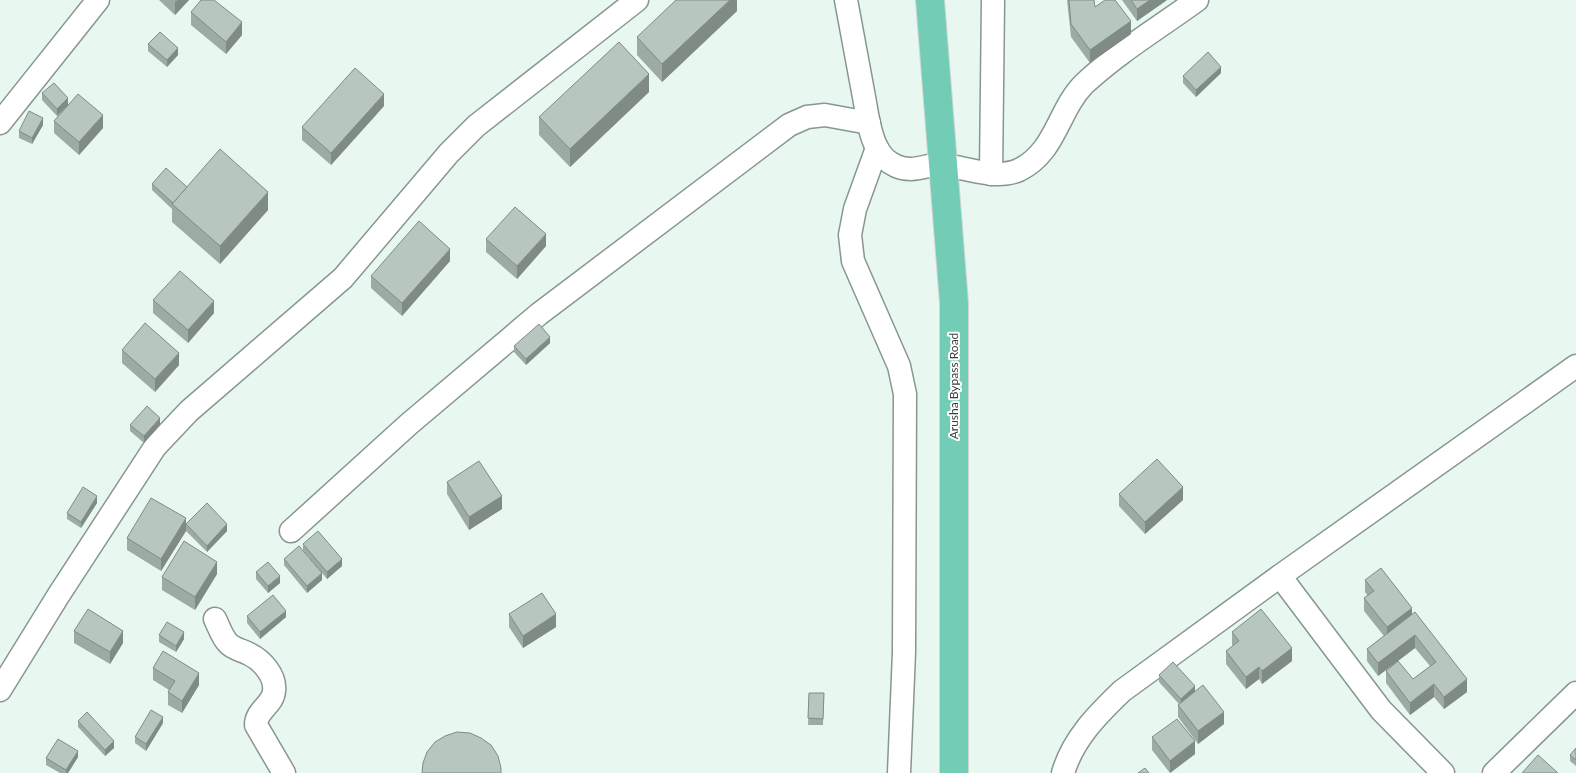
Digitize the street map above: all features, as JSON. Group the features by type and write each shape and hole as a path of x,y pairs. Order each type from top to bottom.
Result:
{"main road":[{"name":"Arusha Bypass Road","path":"930,0 954,303 954,773"}],"street":[{"path":"0,123 98,0"},
{"path":"0,690 125,492 162,440 189,411 343,278 449,152 476,126 637,0"},
{"path":"846,0 869,123 877,148 885,158 895,166 909,170 942,165 991,174 1017,171 1035,160 1047,146 1065,112 1082,86 1102,68 1197,0"},
{"path":"991,174 993,0"},
{"path":"291,531 409,424 539,314 789,125 807,117 825,115 869,123"},
{"path":"877,148 855,209 850,235 853,261 899,366 904,394 904,652 899,773"},
{"path":"1063,773 1079,738 1101,711 1122,691 1280,576 1576,366"},
{"path":"1280,576 1381,710 1443,773"},
{"path":"215,619 231,646 255,656 270,674 274,685 273,696 257,716 256,725 284,773"},
{"path":"1494,773 1576,693"}],"building":[{"path":"201,0 214,0 242,22 226,42 191,12"},
{"path":"676,0 730,0 662,64 637,37"},
{"path":"1069,0 1094,0 1095,7 1105,0 1115,0 1131,21 1090,50 1071,24"},
{"path":"1131,0 1150,0 1137,9"},
{"path":"160,32 178,48 167,60 148,44"},
{"path":"619,42 649,74 570,149 539,117"},
{"path":"1208,52 1221,67 1196,90 1183,76"},
{"path":"355,68 384,94 331,153 302,127"},
{"path":"54,83 68,98 57,109 42,93"},
{"path":"78,94 103,115 79,142 54,121"},
{"path":"29,111 43,118 32,138 19,131"},
{"path":"220,149 268,192 220,246 172,204"},
{"path":"166,168 187,187 173,203 152,184"},
{"path":"515,207 546,234 517,266 486,239"},
{"path":"419,221 450,249 402,303 371,276"},
{"path":"180,271 214,301 188,330 153,300"},
{"path":"145,323 179,353 155,379 122,350"},
{"path":"539,324 550,337 526,359 514,346"},
{"path":"147,406 160,418 144,436 130,425"},
{"path":"1157,459 1183,487 1145,522 1119,494"},
{"path":"479,461 502,496 469,517 447,482"},
{"path":"83,487 97,496 81,522 67,513"},
{"path":"151,498 186,518 161,559 127,538"},
{"path":"207,503 227,524 207,546 186,524"},
{"path":"318,531 342,559 327,572 303,544"},
{"path":"184,541 217,562 195,597 162,577"},
{"path":"299,546 322,573 307,586 284,559"},
{"path":"268,562 280,576 268,586 256,572"},
{"path":"1381,568 1412,608 1387,627 1364,598 1374,591 1365,580"},
{"path":"542,593 556,614 523,636 509,614"},
{"path":"273,595 286,611 260,632 247,616"},
{"path":"88,609 123,631 110,652 74,631"},
{"path":"1261,609 1292,648 1262,671 1259,667 1246,677 1226,651 1239,641 1232,632"},
{"path":"1415,612 1467,679 1444,697 1434,684 1410,703 1386,671 1398,661 1413,679 1436,662 1415,635 1378,663 1367,649"},
{"path":"167,622 184,632 176,646 159,635"},
{"path":"163,651 199,673 182,701 168,692 175,681 153,668"},
{"path":"1173,662 1195,686 1181,699 1159,675"},
{"path":"1203,685 1224,712 1198,731 1178,705"},
{"path":"809,693 824,693 823,719 808,718"},
{"path":"151,710 163,717 146,744 135,737"},
{"path":"87,712 114,741 105,750 78,721"},
{"path":"1177,719 1195,741 1170,761 1152,737"},
{"path":"457,732 470,733 491,745 498,756 501,773 422,773 427,752 435,742"},
{"path":"58,739 78,751 66,770 46,758"},
{"path":"1576,748 1576,760 1570,755"},
{"path":"1538,755 1558,773 1522,773"},
{"path":"1145,768 1149,773 1138,773"}]}
